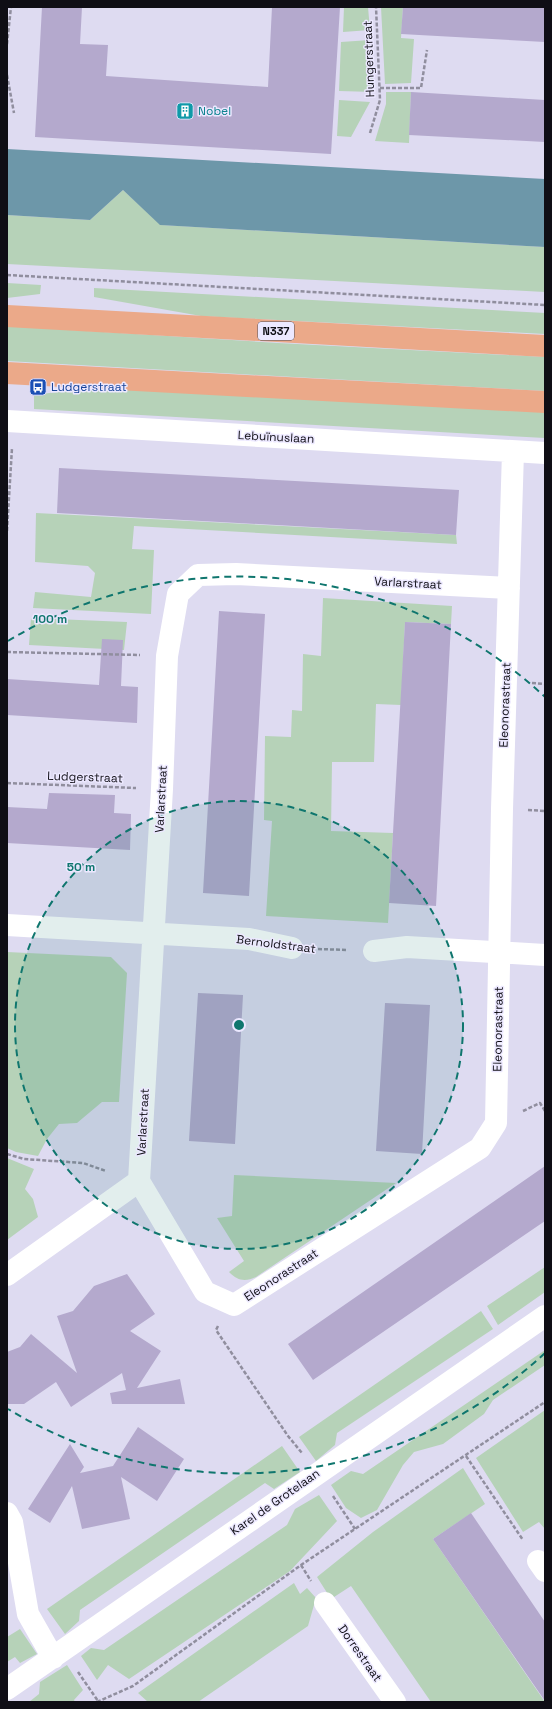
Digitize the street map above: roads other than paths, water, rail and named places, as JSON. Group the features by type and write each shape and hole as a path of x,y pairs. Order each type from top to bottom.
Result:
{"main road":[{"name":"N337","path":"7,316 545,346"},
{"path":"7,373 545,402"}],"street":[{"name":"Lebuïnuslaan","path":"10,421 545,453"},
{"name":"Eleonorastraat","path":"132,1185 205,1292 234,1305 480,1148 496,1123 502,809 513,452"},
{"name":"Varlarstraat","path":"132,1185 153,934 162,789 167,656 178,594 198,575 236,574 509,588"},
{"name":"Bernoldstraat","path":"7,925 249,940 292,948"},
{"path":"374,951 407,947 545,955"},
{"path":"7,1275 132,1185"},
{"name":"Karel de Grotelaan","path":"7,1689 545,1316"},
{"path":"7,1513 12,1522 28,1614 53,1658"},
{"name":"Dorrestraat","path":"325,1603 395,1702"}],"water":[{"path":"7,149 545,179 545,247 160,225 123,190 90,220 7,215"}],"place":[{"name":"Nobel","path":"185,111"},
{"name":"Ludgerstraat","path":"38,387"}]}
